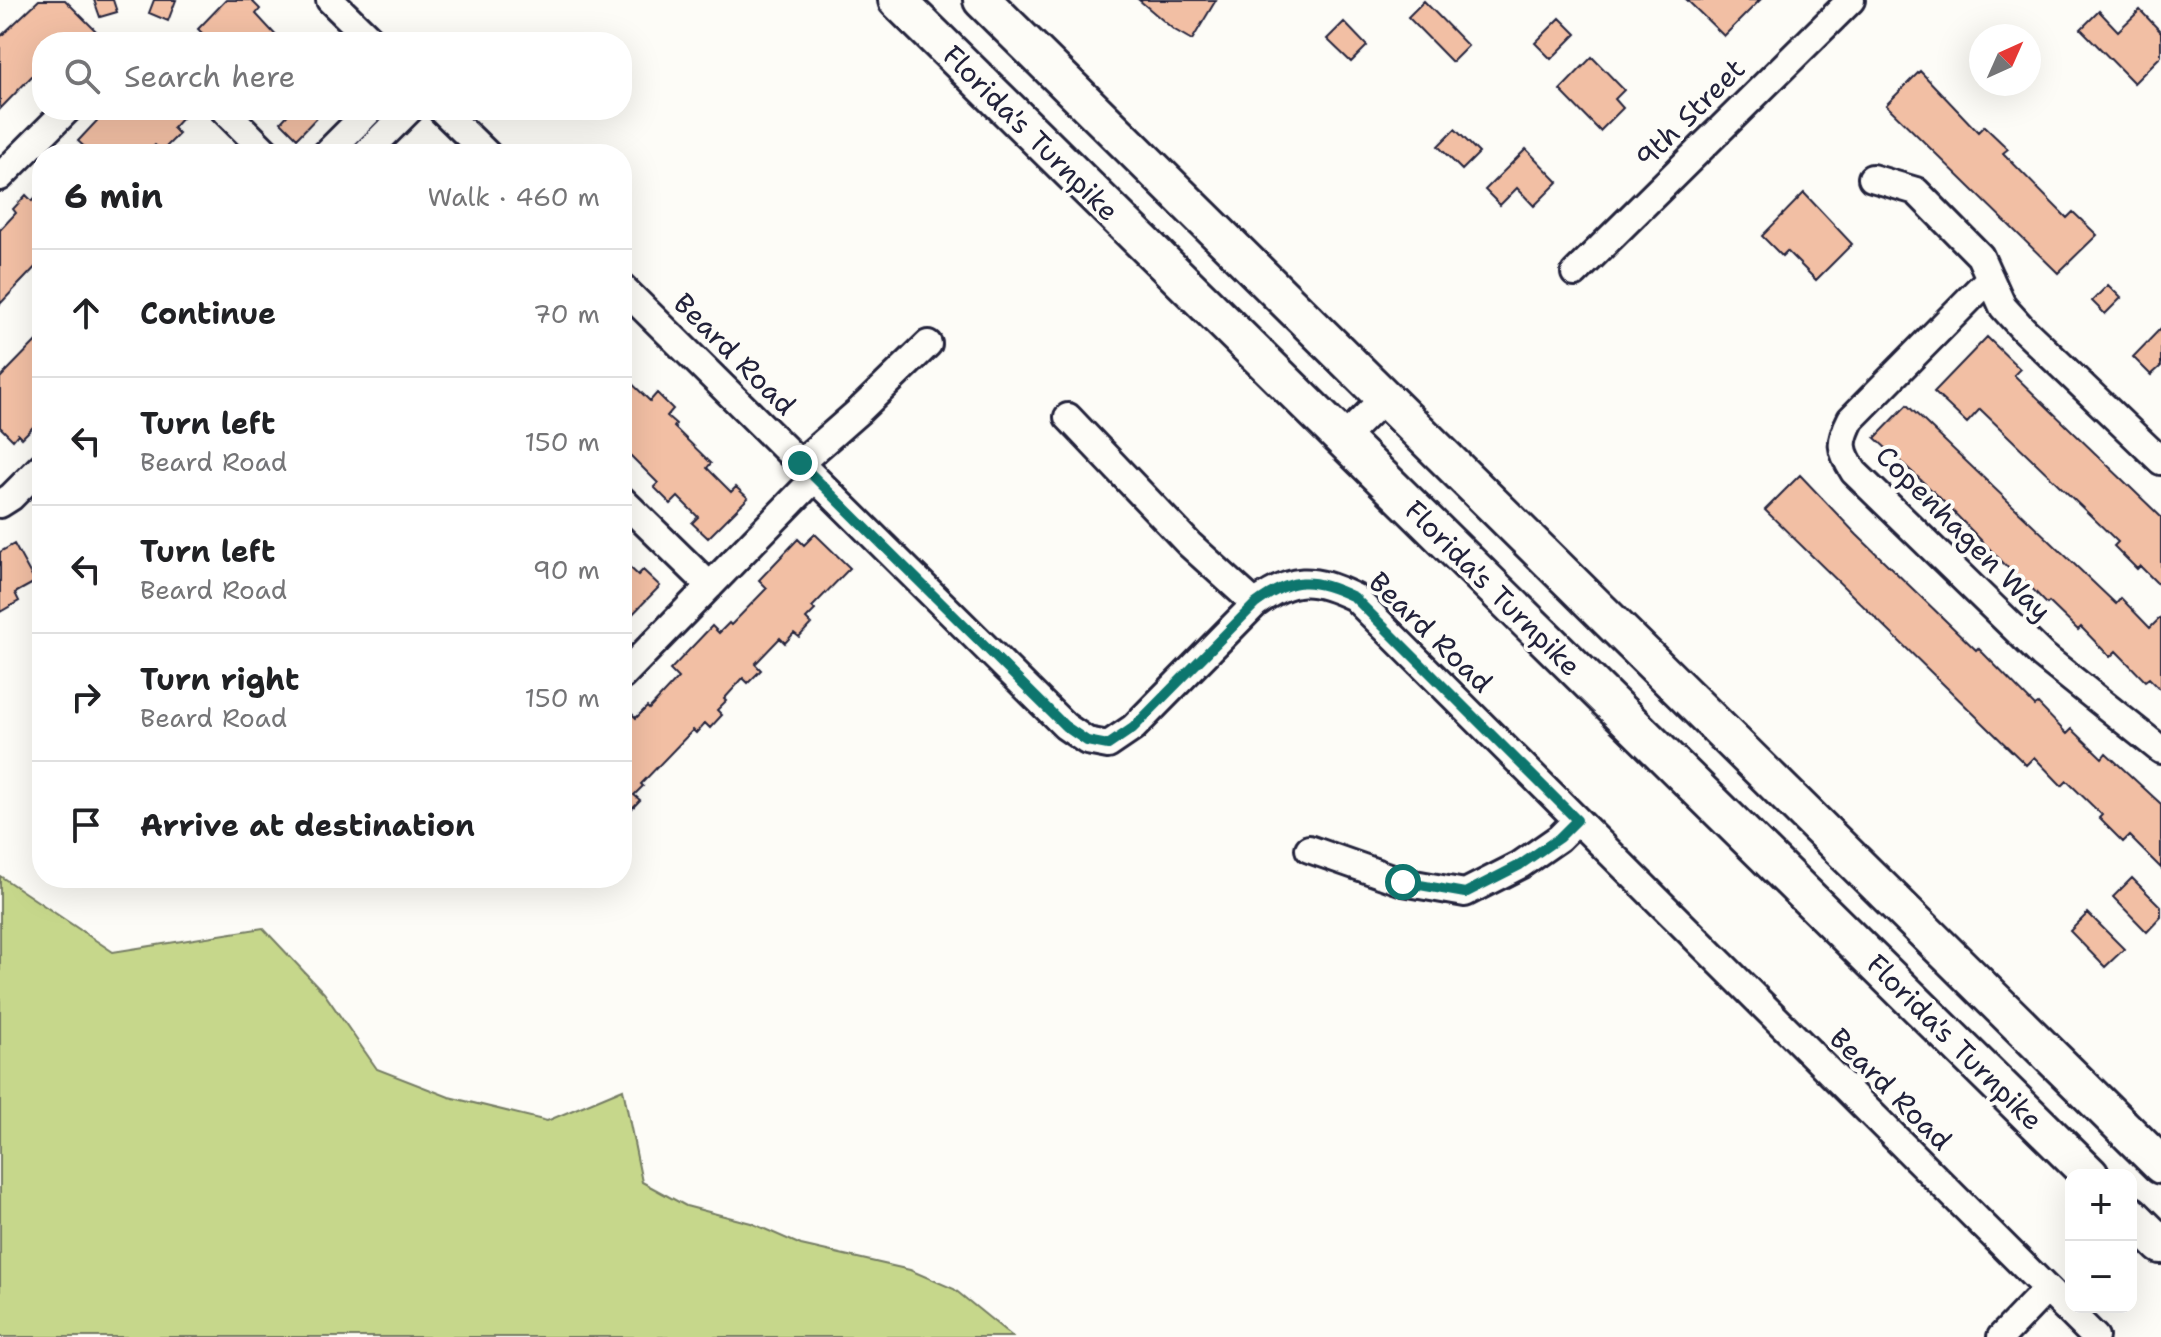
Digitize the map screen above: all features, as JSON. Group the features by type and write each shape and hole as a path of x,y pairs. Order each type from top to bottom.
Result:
{"highway":[{"name":"Florida's Turnpike","path":"897,0 2084,1169"},
{"name":"Florida's Turnpike","path":"982,0 2161,1165"},
{"path":"2137,1221 2161,1245"}],"street":[{"path":"330,0 363,32"},
{"name":"9th Street","path":"1575,273 1851,0"},
{"path":"33,144 57,120"},
{"path":"234,120 258,144"},
{"path":"336,144 360,120"},
{"path":"366,120 372,144"},
{"path":"376,144 399,120"},
{"path":"452,120 477,144"},
{"path":"0,177 32,145"},
{"path":"1872,178 1916,191 1980,256 2003,307 2161,461"},
{"name":"Copenhagen Way","path":"1990,278 1851,419 1843,435 1843,454 1854,472 2042,655 2161,750"},
{"name":"Beard Road","path":"632,297 1065,726 1087,741 1108,745 1133,728 1255,604 1277,588 1303,582 1335,588 1354,597 2095,1337"},
{"path":"632,666 710,586 859,411 928,344"},
{"path":"1342,440 1384,398"},
{"path":"1068,417 1189,544 1255,604"},
{"path":"0,504 32,476"},
{"path":"632,510 710,586"},
{"path":"1309,849 1403,882 1465,893 1520,865 1559,838 1577,820"},
{"path":"2001,1337 2047,1289"}],"green space":[{"path":"0,876 113,952 263,928 324,993 377,1069 449,1097 547,1121 623,1089 642,1182 686,1206 751,1223 801,1245 910,1270 954,1289 1013,1337 0,1337"}],"building":[{"path":"39,0 65,0 97,32 32,32 32,76 0,109 0,37"},
{"path":"94,0 113,0 117,12 100,17"},
{"path":"154,0 176,0 168,21 149,13"},
{"path":"226,0 251,0 260,9 256,14 273,32 201,32 198,29"},
{"path":"1139,0 1216,0 1192,40 1173,29"},
{"path":"1687,0 1760,0 1724,36"},
{"path":"1424,1 1468,46 1452,62 1408,17"},
{"path":"2140,10 2161,32 2161,56 2134,83 2081,29 2099,11 2118,31"},
{"path":"1560,18 1576,34 1551,59 1535,43"},
{"path":"1344,22 1367,46 1351,62 1327,39"},
{"path":"1592,57 1624,90 1615,99 1623,108 1600,131 1560,90"},
{"path":"1920,71 1978,132 1984,126 2008,149 2003,153 2067,218 2073,212 2097,235 2058,273 1886,105"},
{"path":"98,120 180,120 173,128 179,134 169,144 81,144 78,141"},
{"path":"283,120 314,120 297,138 281,122"},
{"path":"1455,129 1479,153 1462,170 1438,146"},
{"path":"1526,149 1558,182 1534,206 1517,188 1500,205 1485,190"},
{"path":"1804,193 1852,244 1816,280 1787,251 1782,256 1762,236"},
{"path":"26,195 32,201 32,270 0,304 0,230 16,213 13,209"},
{"path":"2108,285 2121,298 2105,314 2092,301"},
{"path":"2161,328 2161,366 2151,375 2133,357"},
{"path":"1987,337 2020,369 2014,375 2161,517 2161,587 2140,566 2137,569 2114,546 2118,542 1980,409 1967,423 1934,392"},
{"path":"32,345 32,428 22,438 18,434 13,440 0,427 0,378"},
{"path":"632,384 650,401 657,393 673,409 667,416 676,424 674,427 711,463 707,468 731,492 736,487 748,498 708,538 692,523 698,517 678,497 671,504 654,487 658,483 632,457"},
{"path":"1907,405 2116,604 2121,598 2150,628 2161,617 2161,690 2149,678 2145,681 2116,651 2110,657 2081,627 2078,630 2049,602 2047,604 1875,438"},
{"path":"1800,475 1857,535 2035,706 2038,704 2067,734 2072,729 2102,758 2106,753 2161,804 2161,868 2129,836 2123,842 2099,818 2102,815 2067,781 2062,786 2034,757 2026,765 1765,510"},
{"path":"815,534 850,568 812,607 815,610 806,619 811,624 799,637 794,633 785,643 780,638 755,664 761,670 748,683 743,678 724,699 726,701 717,710 722,715 710,728 705,723 696,733 693,730 641,784 643,786 634,795 640,800 632,808 632,714 636,718 647,707 649,709 678,678 670,670 712,626 719,633 729,623 731,625 767,588 759,580 798,539 804,545"},
{"path":"14,544 32,577 32,584 15,593 19,601 0,612 0,552"},
{"path":"632,569 638,575 643,570 660,586 632,615"},
{"path":"2132,878 2161,907 2161,917 2147,932 2113,897"},
{"path":"2088,913 2124,949 2105,967 2070,931"}],"route":[{"path":"800,463 1065,726 1087,741 1108,745 1133,728 1255,604 1277,588 1303,582 1335,588 1354,597 1577,820 1559,838 1520,865 1465,893 1403,882"}]}
